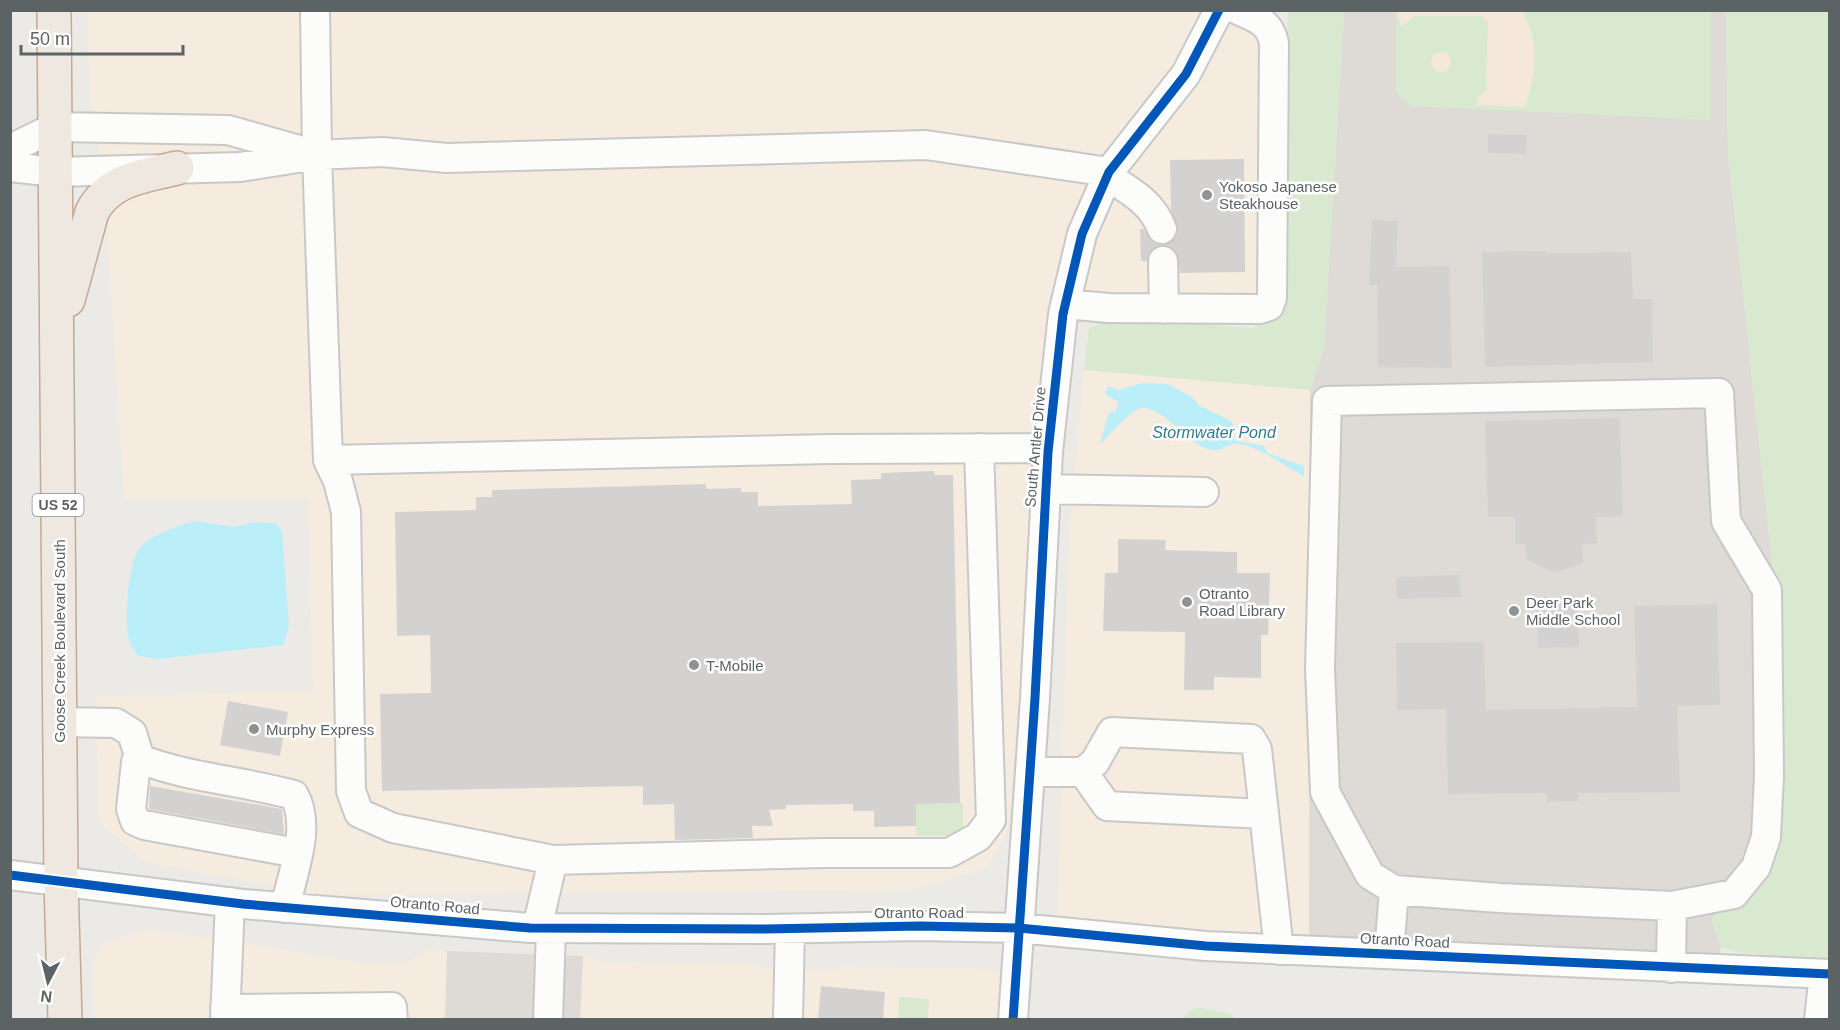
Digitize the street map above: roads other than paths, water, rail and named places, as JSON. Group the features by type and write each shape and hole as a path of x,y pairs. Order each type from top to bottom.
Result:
{"highway":[{"name":"Goose Creek Boulevard South","path":"54,10 61,882 65,1020"},
{"path":"57,340 92,212 99,199 122,182 177,168"}],"street":[{"path":"315,10 317,155 328,460 338,481 346,512 351,791 358,813 393,828 553,860 824,853 949,853 978,837 991,820 979,448"},
{"name":"South Antler Drive","path":"1013,1020 1048,448 1066,304 1082,234 1108,174 1186,74 1219,10"},
{"path":"1066,304 1164,309 1260,309 1269,306 1272,298 1274,43 1272,30 1261,20 1238,10"},
{"path":"10,149 55,127 228,130 317,155"},
{"path":"10,167 56,172 240,167 317,155 382,152 447,158 926,145 1108,174 1147,203 1156,213 1162,229"},
{"path":"1163,261 1164,309"},
{"path":"1719,393 1726,521 1767,591 1769,776 1766,837 1756,867 1734,894 1672,906 1500,898 1394,890 1370,875 1324,792 1320,668 1327,401 1719,393"},
{"path":"328,460 1048,448"},
{"path":"1046,489 1204,492"},
{"path":"60,722 116,723 132,733 140,759"},
{"path":"1030,771 1083,771 1095,762 1112,732 1251,739 1257,748 1278,950"},
{"path":"140,759 165,768 262,786 294,795 301,808 297,853 285,908"},
{"path":"140,759 136,762 131,809 135,821 144,825 297,853"},
{"path":"1083,771 1107,806 1264,814"},
{"path":"548,1020 544,928 553,860"},
{"name":"Otranto Road","path":"10,875 285,908 544,928 920,926 1020,928 1206,946 1827,974"},
{"path":"1389,954 1394,890"},
{"path":"230,902 225,1014 392,1006 393,1020"},
{"path":"1671,968 1672,906"},
{"path":"788,1019 790,928"},
{"path":"1819,1020 1827,974"}],"water":[{"name":"Stormwater Pond","path":"1142,383 1167,384 1192,397 1198,405 1231,421 1235,428 1234,440 1264,446 1267,453 1304,466 1304,476 1263,452 1246,446 1233,444 1219,450 1203,447 1157,412 1149,409 1142,408 1132,413 1100,444 1109,413 1116,411 1118,402 1105,394 1108,386 1119,390"},
{"path":"195,521 233,527 258,522 276,524 282,531 289,626 283,645 158,659 138,656 132,646 127,627 128,590 136,555 140,548 151,539"}],"place":[{"name":"Yokoso Japanese Steakhouse","path":"1207,195"},
{"name":"Otranto Road Library","path":"1187,602"},
{"name":"Deer Park Middle School","path":"1514,611"},
{"name":"T-Mobile","path":"694,665"},
{"name":"Murphy Express","path":"254,729"}]}
